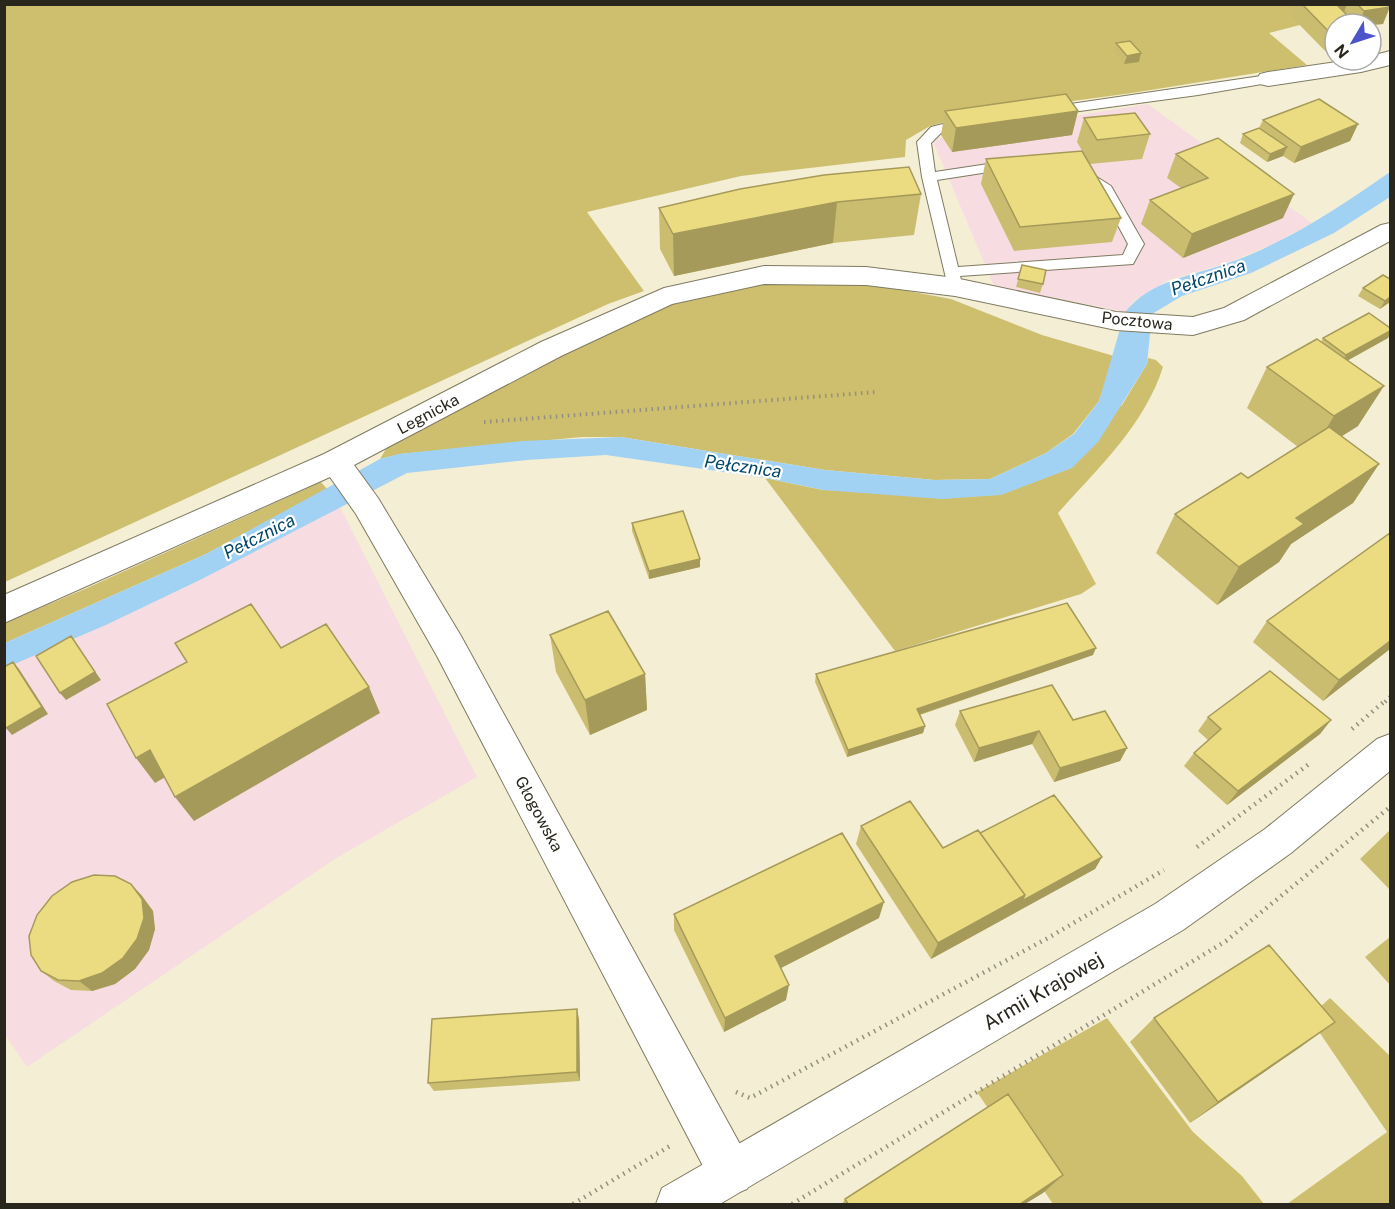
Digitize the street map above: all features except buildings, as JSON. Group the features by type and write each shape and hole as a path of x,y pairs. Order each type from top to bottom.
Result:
{"street":[{"path":"1268,79 1361,65 1390,58"},
{"name":"Pocztowa","path":"866,276 953,280 1116,321 1193,326 1234,314 1390,231"},
{"name":"Legnicka","path":"4,610 335,462 551,350 664,297 764,275 866,276"},
{"name":"Głogowska","path":"335,462 367,506 448,646 731,1173"},
{"name":"Armii Krajowej","path":"678,1204 1169,917 1269,848 1390,750"}],"lane":[{"path":"1034,113 1198,91 1268,79"},
{"path":"978,121 936,130 924,142 929,177 953,280 1128,260 1136,244 1106,189 1085,172 1067,166"},
{"path":"929,177 1018,164"}],"path":[{"path":"472,422 877,392"},
{"path":"1350,732 1390,697"},
{"path":"1192,851 1316,759"},
{"path":"792,1204 1226,941 1390,807"},
{"path":"573,1204 670,1147 670,1117 723,1084 750,1098 1048,938 1171,866"}],"shaded area":[{"path":"1322,4 1300,25 1269,33 1307,65 1132,93 971,115 930,126 906,140 905,157 741,176 587,212 644,291 608,304 5,582 5,5"},
{"path":"1148,104 1312,223 1273,244 1230,262 1169,280 1134,301 1125,312 994,286 932,139"},
{"path":"768,282 865,283 951,299 1042,335 1114,356 1099,401 1073,434 1046,453 990,479 935,480 825,470 621,437 582,437 400,454 380,459 387,447 555,356 667,303"},
{"path":"1148,358 1156,360 1163,367 1144,408 1104,463 1058,513 1096,584 1081,594 895,651 765,478 823,490 1001,495 1122,405 1147,364"},
{"path":"321,482 327,489 206,554 5,643 5,623"},
{"path":"340,507 477,777 335,859 27,1067 5,1035 4,668 106,625 202,579"},
{"path":"1330,998 1390,1056 1390,1204 1287,1204 1387,1132 1309,1017"},
{"path":"1107,1018 1193,1132 1242,1176 1264,1204 1053,1204 977,1092"}],"water":[{"name":"Pełcznica","path":"1390,172 1390,197 1334,233 1251,273 1182,296 1152,314 1147,364 1098,442 1072,468 1001,495 942,499 823,490 765,478 606,455 527,460 407,473 202,579 106,625 5,668 5,643 206,554 380,459 399,454 522,441 621,437 825,470 935,480 990,479 1046,453 1074,434 1099,401 1125,312 1136,301 1161,285 1242,258 1289,236"}]}
